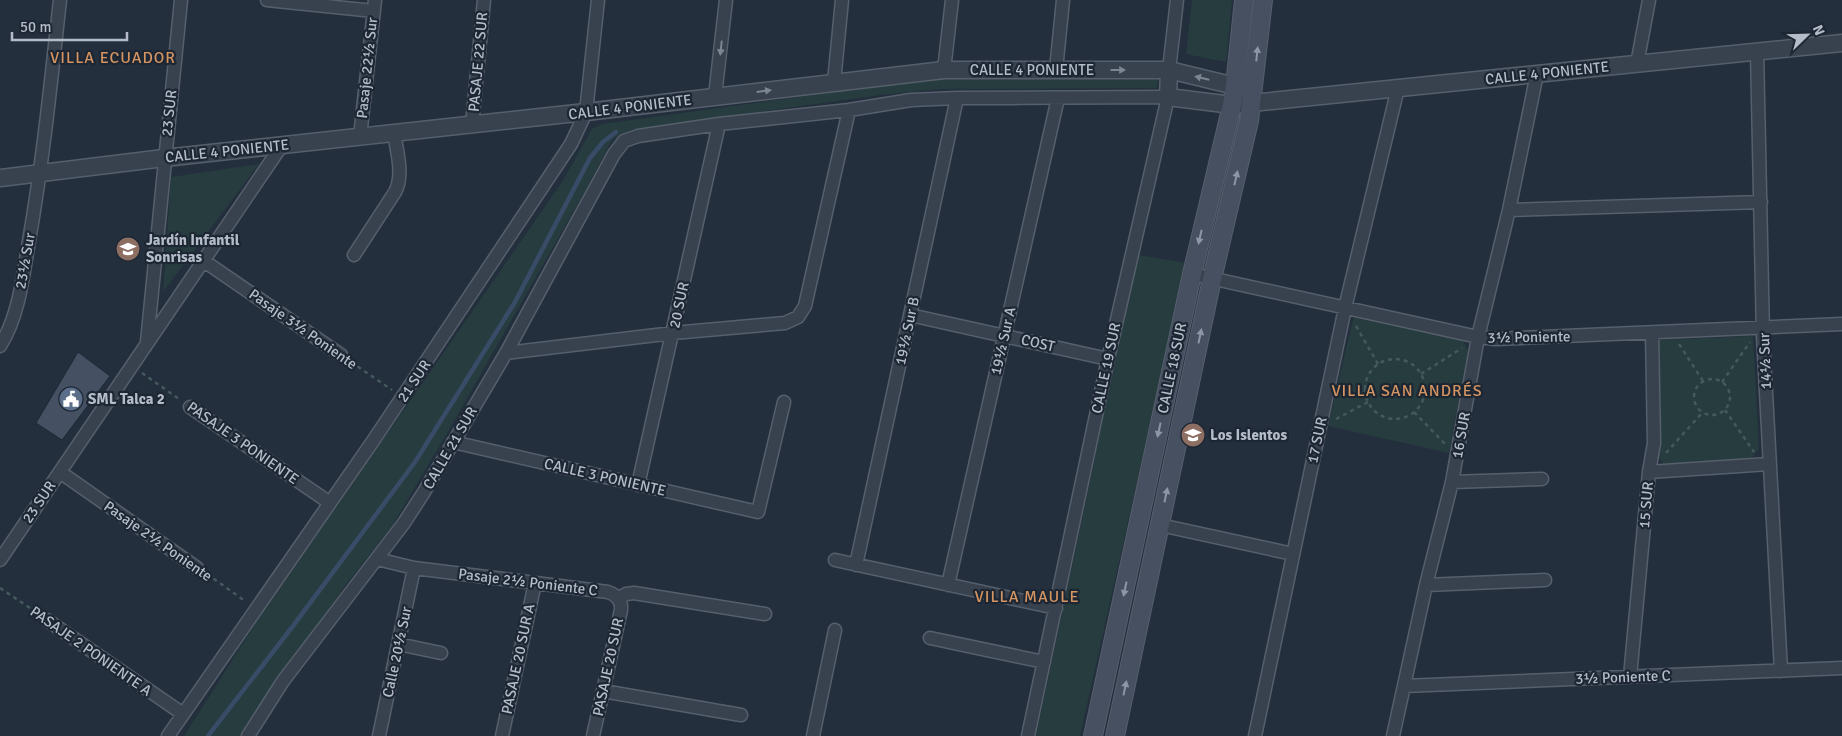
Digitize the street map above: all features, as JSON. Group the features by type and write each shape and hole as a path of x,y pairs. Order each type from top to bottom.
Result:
{"main road":[{"name":"CALLE 18 SUR","path":"1093,736 1192,274 1232,105 1244,0"},
{"name":"CALLE 18 SUR","path":"1115,736 1212,279 1249,121 1263,0"}],"street":[{"name":"23½ Sur","path":"0,346 5,338 21,285 41,173 60,0"},
{"name":"23 SUR","path":"147,345 181,0"},
{"path":"267,0 375,5"},
{"name":"PASAJE 22 SUR","path":"472,124 484,0"},
{"name":"21 SUR","path":"168,736 402,398 571,144 586,112 598,0"},
{"path":"716,96 726,0"},
{"path":"834,82 842,0"},
{"path":"944,70 952,0"},
{"path":"1056,70 1063,0"},
{"name":"CALLE 19 SUR","path":"1028,736 1108,359 1168,97 1177,0"},
{"path":"1637,64 1649,0"},
{"name":"Pasaje 22½ Sur","path":"360,137 375,5"},
{"name":"CALLE 4 PONIENTE","path":"624,141 638,136 719,124 849,110 911,100 1168,97 1232,105 1842,43"},
{"name":"14½ Sur","path":"1758,51 1763,332 1781,671"},
{"name":"CALLE 4 PONIENTE","path":"0,178 944,70 1169,70 1235,86"},
{"name":"16 SUR","path":"1393,736 1426,585 1452,482 1478,337 1509,210 1537,74"},
{"path":"1235,86 1252,103"},
{"name":"17 SUR","path":"1255,736 1345,308 1398,88"},
{"name":"19½ Sur B","path":"856,565 957,98"},
{"name":"19½ Sur A","path":"948,585 1058,98"},
{"path":"506,353 673,333 785,323 794,320 801,314 805,306 849,110"},
{"name":"20 SUR","path":"638,485 719,124"},
{"path":"354,255 399,183 400,171 394,133"},
{"name":"CALLE 21 SUR","path":"248,736 284,681 404,523 506,353 614,154 624,141"},
{"name":"23 SUR","path":"0,560 282,145"},
{"path":"1509,210 1761,202"},
{"name":"Pasaje 3½ Poniente","path":"204,261 341,355"},
{"name":"3½ Poniente","path":"1192,274 1478,337 1513,339 1652,333 1763,332 1842,324"},
{"name":"COST","path":"910,315 1108,359"},
{"name":"15 SUR","path":"1630,677 1649,472 1654,443 1652,333"},
{"name":"CALLE 3 PONIENTE","path":"453,442 758,512 784,402"},
{"name":"PASAJE 3 PONIENTE","path":"190,406 330,503"},
{"path":"1649,472 1769,464"},
{"name":"Pasaje 2½ Poniente","path":"60,472 197,568"},
{"path":"1452,482 1542,480"},
{"path":"1160,525 1293,554"},
{"name":"Pasaje 2½ Poniente C","path":"377,560 414,568 608,592 618,599 626,594 634,593 765,614"},
{"path":"835,560 1056,608"},
{"name":"Calle 20½ Sur","path":"379,736 414,568"},
{"path":"1426,585 1545,580"},
{"name":"PASAJE 20 SUR A","path":"502,736 534,583"},
{"name":"PASAJE 20 SUR","path":"593,736 620,610 618,599"},
{"name":"PASAJE 2 PONIENTE A","path":"47,620 183,714"},
{"path":"813,736 835,630"},
{"path":"930,638 1044,662"},
{"path":"398,644 441,653"},
{"name":"3½ Poniente C","path":"1404,686 1842,668"},
{"path":"603,691 741,715"}],"path":[{"path":"1345,308 1378,364"},
{"path":"1722,382 1748,343 1763,332"},
{"path":"1421,374 1478,337"},
{"path":"1679,344 1703,381"},
{"name":"Pasaje 3½ Poniente","path":"341,355 402,398"},
{"path":"1396,359 1405,361 1414,366 1421,374 1425,384 1425,394 1421,404 1405,418 1395,420 1385,418 1376,413 1368,402 1365,388 1366,379 1378,364 1396,359"},
{"name":"PASAJE 3 PONIENTE","path":"132,366 190,406"},
{"path":"1717,379 1730,392 1729,405 1725,410 1714,416 1702,413 1693,399 1696,388 1703,381 1717,379"},
{"path":"1319,429 1368,402"},
{"path":"1725,410 1753,452 1769,464"},
{"path":"1414,412 1457,457"},
{"path":"1649,472 1702,413"},
{"name":"Pasaje 2½ Poniente","path":"197,568 256,609"},
{"name":"PASAJE 2 PONIENTE A","path":"0,588 47,620"}],"green space":[{"path":"1192,0 1232,0 1226,62 1186,54"},
{"path":"944,77 1158,79 1157,88 942,89 880,95 631,130 612,140 445,437 392,526 345,586 243,736 184,736 256,623 562,182 592,129 602,124"},
{"path":"259,164 163,292 171,177"},
{"path":"1138,255 1186,263 1080,736 1036,736 1096,454 1095,434 1104,404 1107,402"},
{"path":"1354,315 1462,339 1468,351 1449,453 1328,426"},
{"path":"1753,336 1759,449 1751,459 1663,464 1658,456 1659,340"}],"building":[{"name":"SML Talca 2","path":"78,352 110,376 62,440 36,423"}],"waterway":[{"path":"208,736 293,626 415,462 515,302 590,158 603,142 616,132"}],"place":[{"name":"Jardín Infantil Sonrisas","path":"128,249"},
{"name":"SML Talca 2","path":"71,399"},
{"name":"Los Islentos","path":"1193,435"}],"district":[{"name":"VILLA ECUADOR","path":"113,57"},
{"name":"VILLA SAN ANDRÉS","path":"1407,390"},
{"name":"VILLA MAULE","path":"1027,596"}]}
